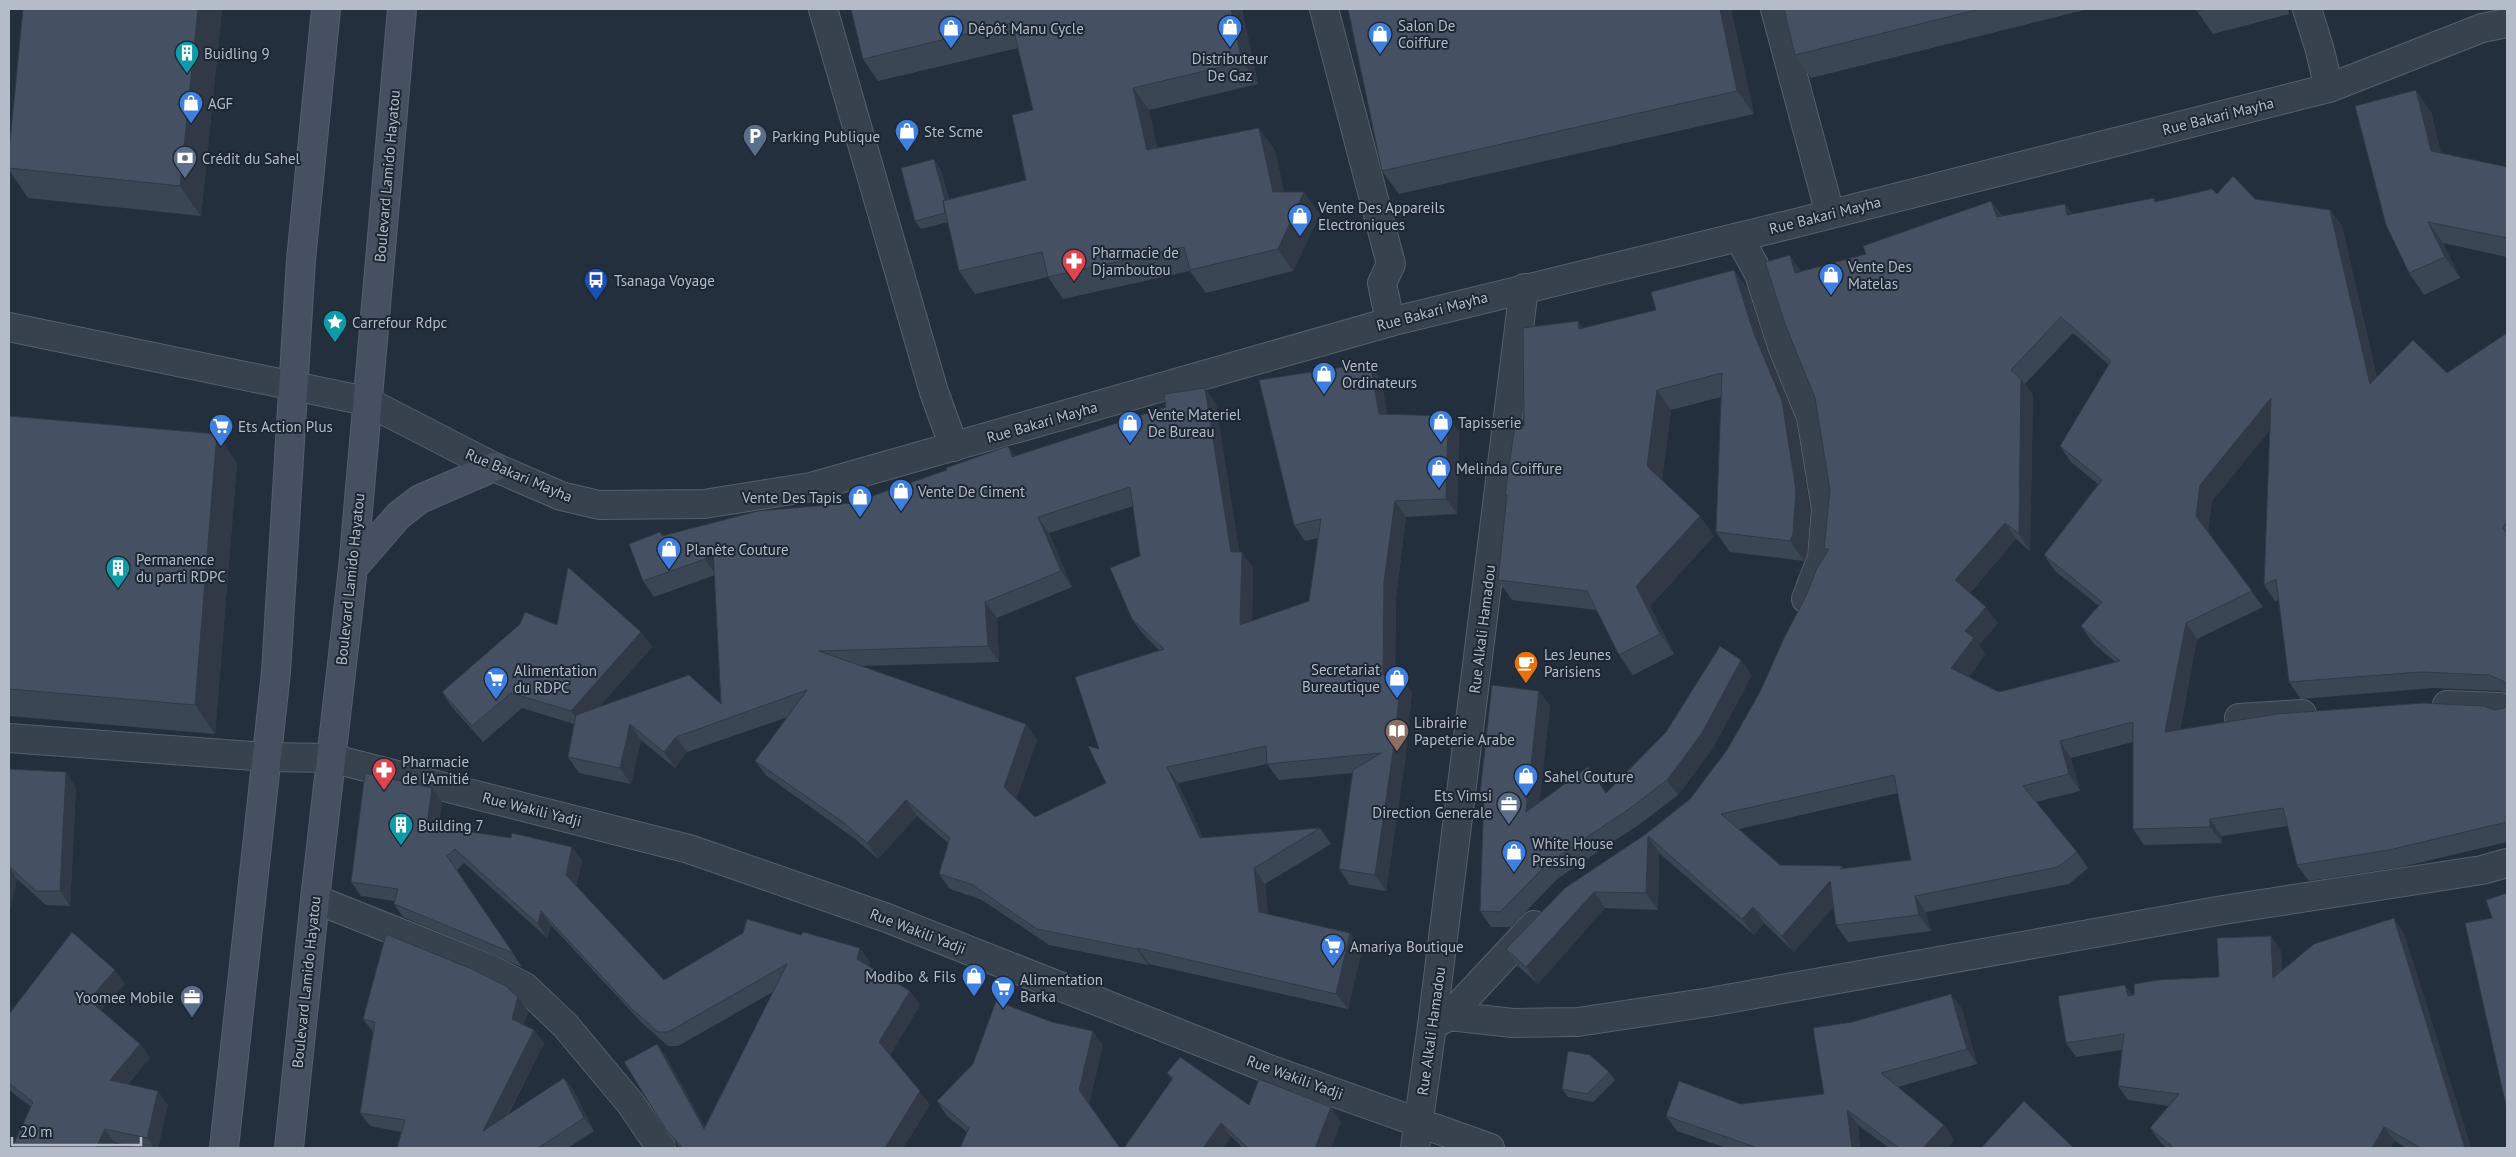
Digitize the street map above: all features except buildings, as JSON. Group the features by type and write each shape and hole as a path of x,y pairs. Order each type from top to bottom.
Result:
{"main road":[{"path":"224,1148 276,672 301,260 326,9"},
{"name":"Boulevard Lamido Hayatou","path":"289,1148 330,758 353,568 366,401 402,9"},
{"path":"353,568 399,515 420,499 494,467"}],"street":[{"path":"823,9 934,392 954,447"},
{"path":"1324,9 1391,264 1382,283 1390,322"},
{"path":"1775,9 1830,214"},
{"path":"2307,9 2329,88"},
{"name":"Rue Bakari Mayha","path":"9,328 366,401 494,467 561,496 600,505 704,504 810,487 1390,322 1739,237 2329,88 2482,28 2507,23"},
{"path":"1739,237 1759,274 1782,346 1811,417 1826,508 1822,557 1795,622"},
{"name":"Rue Alkali Hamadou","path":"1414,1148 1418,1121 1441,1021 1524,288"},
{"path":"2425,705 2500,707 2507,711"},
{"path":"2239,718 2324,713"},
{"name":"Rue Wakili Yadji","path":"9,738 266,757 330,758 689,849 887,918 1274,1070 1490,1148"},
{"path":"1441,1021 1578,1022 1710,1002 2223,910 2482,870 2507,863"},
{"path":"315,899 490,969 525,987 565,1025 631,1104 661,1148"},
{"path":"1441,1021 1554,905"}],"place":[{"name":"Distributeur De Gaz","path":"1230,48"},
{"name":"Dépôt Manu Cycle","path":"951,49"},
{"name":"Salon De Coiffure","path":"1380,55"},
{"name":"Buidling 9","path":"187,74"},
{"name":"AGF","path":"191,124"},
{"name":"Ste Scme","path":"907,152"},
{"name":"Parking Publique","path":"755,157"},
{"name":"Crédit du Sahel","path":"185,179"},
{"name":"Vente Des Appareils Electroniques","path":"1300,237"},
{"name":"Pharmacie de Djamboutou","path":"1074,282"},
{"name":"Vente Des Matelas","path":"1831,296"},
{"name":"Tsanaga Voyage","path":"596,301"},
{"name":"Carrefour Rdpc","path":"335,343"},
{"name":"Vente Ordinateurs","path":"1324,395"},
{"name":"Tapisserie","path":"1441,443"},
{"name":"Vente Materiel De Bureau","path":"1130,444"},
{"name":"Ets Action Plus","path":"221,447"},
{"name":"Melinda Coiffure","path":"1439,489"},
{"name":"Vente De Ciment","path":"901,512"},
{"name":"Vente Des Tapis","path":"860,518"},
{"name":"Planète Couture","path":"669,570"},
{"name":"Permanence du parti RDPC","path":"118,589"},
{"name":"Les Jeunes Parisiens","path":"1526,684"},
{"name":"Secretariat Bureautique","path":"1397,699"},
{"name":"Alimentation du RDPC","path":"496,700"},
{"name":"Librairie Papeterie Arabe","path":"1397,752"},
{"name":"Pharmacie de l'Amitié","path":"384,791"},
{"name":"Sahel Couture","path":"1526,797"},
{"name":"Ets Vimsi Direction Generale","path":"1509,825"},
{"name":"Building 7","path":"401,846"},
{"name":"White House Pressing","path":"1514,873"},
{"name":"Amariya Boutique","path":"1333,967"},
{"name":"Modibo & Fils","path":"974,997"},
{"name":"Alimentation Barka","path":"1003,1009"},
{"name":"Yoomee Mobile","path":"192,1018"}]}
